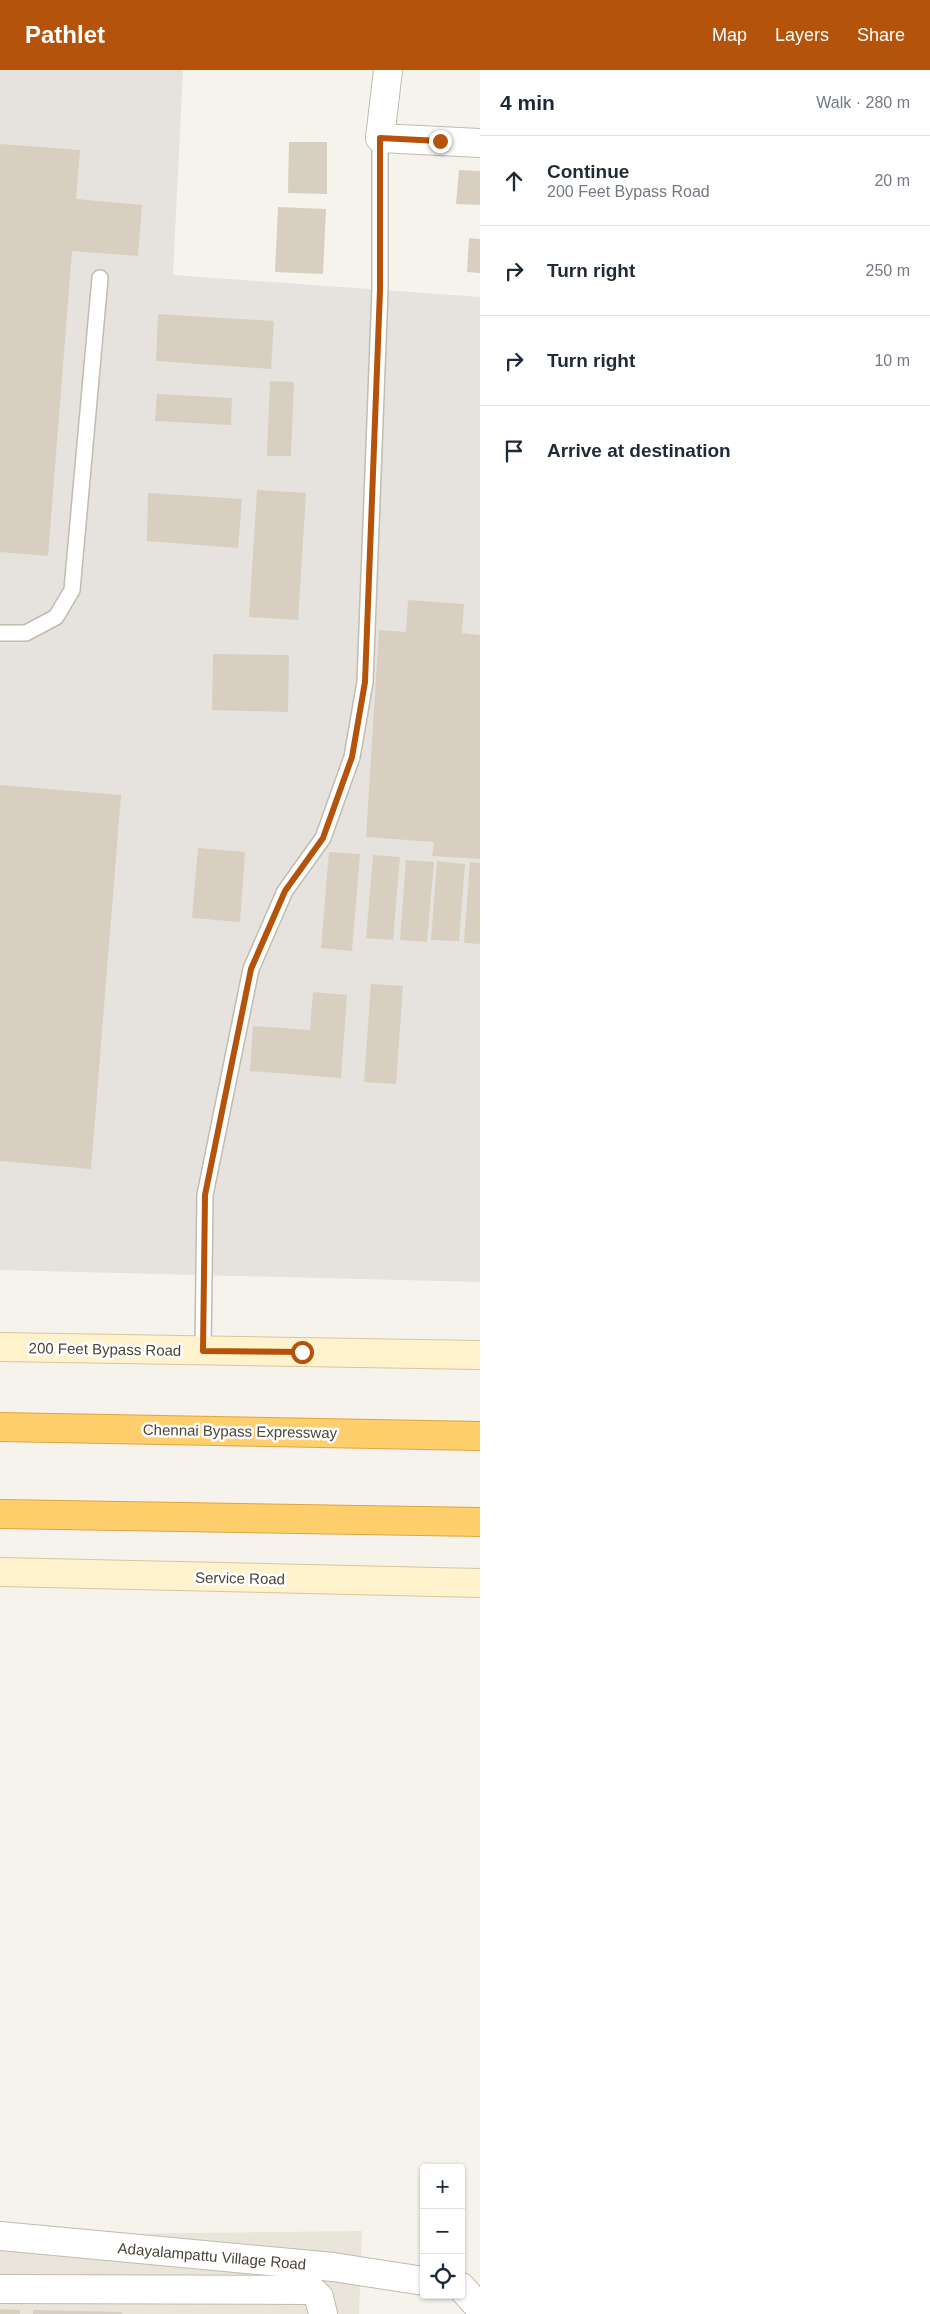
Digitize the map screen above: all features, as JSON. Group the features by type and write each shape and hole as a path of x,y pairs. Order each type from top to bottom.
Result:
{"highway":[{"name":"Chennai Bypass Expressway","path":"0,1427 480,1436"},
{"path":"0,1514 480,1522"}],"street":[{"path":"388,70 380,138 480,143"},
{"name":"200 Feet Bypass Road","path":"0,1347 480,1356"},
{"name":"Service Road","path":"0,1572 480,1583"},
{"name":"Adayalampattu Village Road","path":"0,2236 334,2267 420,2279"},
{"path":"0,2289 310,2290 320,2297 323,2314"},
{"path":"465,2291 480,2308"}],"lane":[{"path":"203,1351 205,1195 251,969 285,891 323,838 352,757 365,682 380,290 380,138"},
{"path":"0,634 26,633 56,618 72,590 100,278"}],"shaded area":[{"path":"0,70 183,70 173,275 480,297 480,1282 0,1270"},
{"path":"362,2231 359,2314 0,2314 0,2235"}],"building":[{"path":"289,142 327,142 327,194 288,193"},
{"path":"0,144 80,150 76,199 142,205 138,256 72,251 48,556 0,552"},
{"path":"459,170 480,171 480,205 456,204"},
{"path":"278,207 326,209 323,274 275,272"},
{"path":"469,238 480,239 480,273 467,272"},
{"path":"158,314 274,321 271,369 156,361"},
{"path":"270,381 294,382 291,456 267,456"},
{"path":"157,394 232,398 231,425 155,421"},
{"path":"257,490 306,493 298,620 249,617"},
{"path":"148,493 242,499 238,548 147,541"},
{"path":"408,600 464,604 462,633 480,635 480,859 432,856 434,842 366,837 379,630 406,632"},
{"path":"213,654 289,655 288,712 212,710"},
{"path":"0,785 121,795 91,1169 0,1161"},
{"path":"198,848 245,852 240,922 192,918"},
{"path":"329,852 360,854 352,951 321,948"},
{"path":"373,855 400,857 393,940 366,938"},
{"path":"406,860 434,862 427,942 400,940"},
{"path":"437,861 465,864 459,941 431,940"},
{"path":"470,862 480,863 480,944 464,943"},
{"path":"371,984 403,986 396,1084 364,1082"},
{"path":"313,992 347,995 341,1078 250,1071 253,1026 310,1030"},
{"path":"0,2309 20,2310 20,2314 0,2314"},
{"path":"33,2310 122,2312 122,2314 33,2314"}],"route":[{"path":"302,1352 203,1351 205,1195 251,969 285,891 323,838 352,757 365,682 380,290 380,138 440,141"}]}
